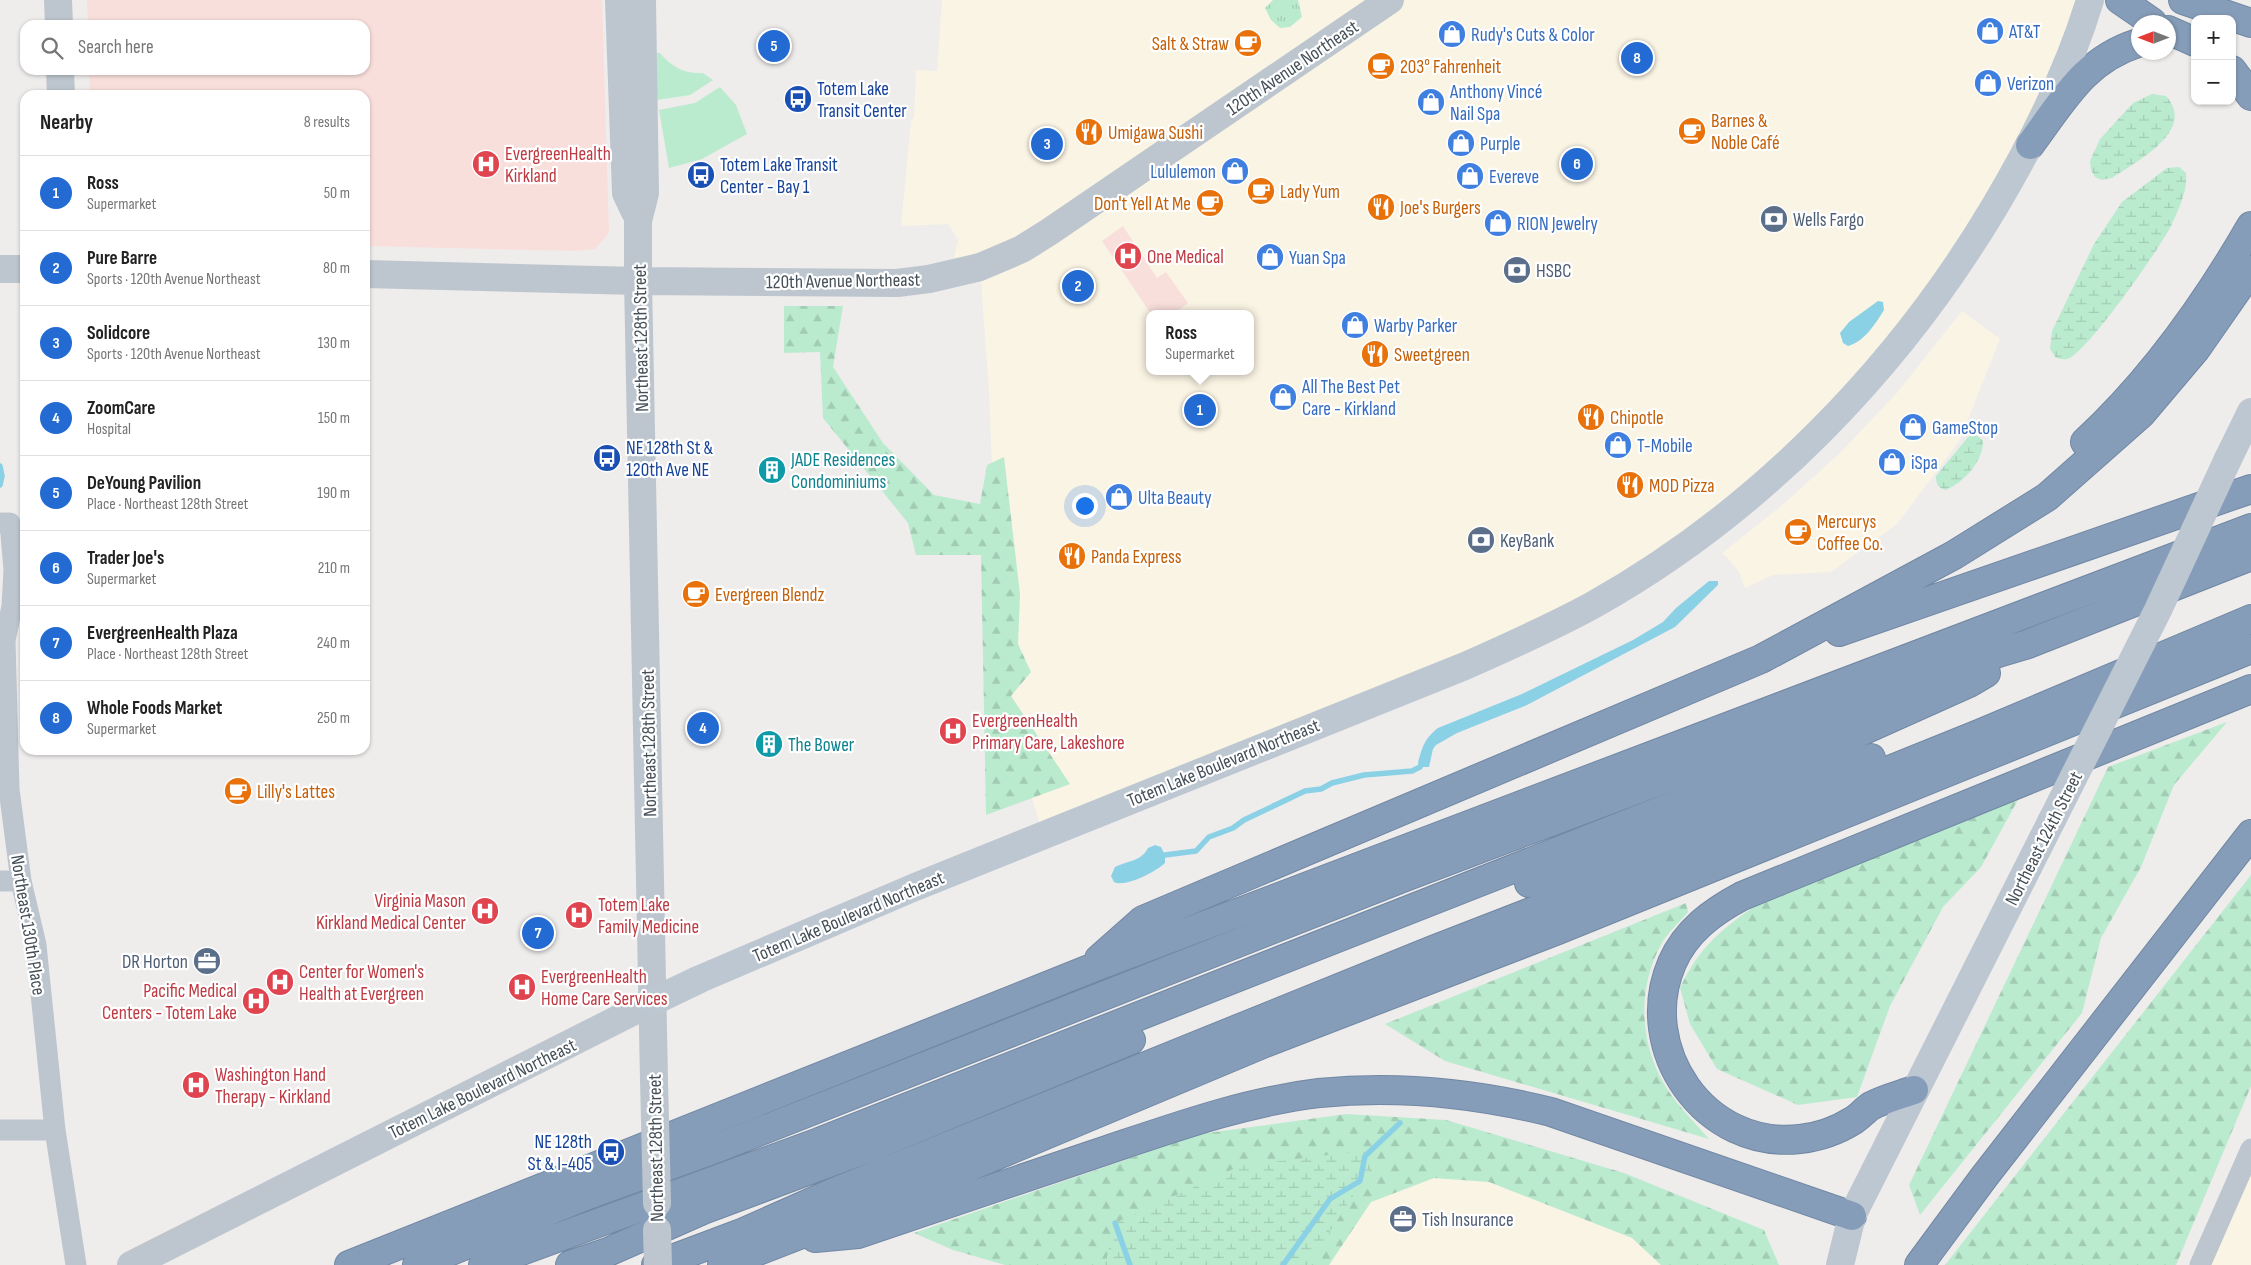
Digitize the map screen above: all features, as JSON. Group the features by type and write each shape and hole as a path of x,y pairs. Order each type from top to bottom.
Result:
{"highway":[{"path":"2120,0 2142,15"},
{"path":"2183,0 2251,23"},
{"path":"2176,34 2191,41"},
{"path":"2176,41 2191,43"},
{"path":"2030,145 2083,75 2108,56 2131,46"},
{"path":"2236,75 2251,96"},
{"path":"1954,555 2087,440 2146,378 2195,313 2251,226"},
{"path":"1761,659 1954,555 2047,497 2142,414 2196,348 2251,270"},
{"path":"1087,970 1142,920 1761,659 2251,489"},
{"path":"350,1265 1087,970 2251,528"},
{"path":"417,1265 585,1196 720,1148 1515,835 1992,655 2028,644 2251,556"},
{"path":"657,1265 744,1232 832,1193 1415,957 1679,855 1979,734 2251,619"},
{"path":"570,1265 703,1210 862,1138 1853,735 1969,683 2028,644"},
{"path":"722,1265 911,1191 1264,1043 1550,934 2251,649"},
{"path":"1914,1090 1871,1107 1854,1120 1837,1129 1799,1139 1774,1139 1753,1135 1728,1124 1705,1109 1687,1090 1673,1067 1665,1043 1662,1015 1665,986 1672,962 1698,924 1718,908 1742,896 2251,689"},
{"path":"483,1265 657,1203 862,1138 1215,1005 1719,810 1932,737 1979,734"},
{"path":"1918,1265 1984,1177 2251,834"},
{"path":"783,1241 858,1234 1206,1117 1249,1105 1320,1093 1373,1090 1461,1094 1512,1102 1551,1112 1852,1216"}],"main road":[{"name":"Totem Lake Boulevard Northeast","path":"652,1002 700,979 915,887 1531,638 1624,586 1710,527 1778,471 1854,398 1918,322 1969,250 2030,145 2070,58 2090,0"},
{"name":"Northeast 124th Street","path":"1840,1265 1852,1216 2158,610 2251,412"}],"street":[{"path":"58,0 59,20"},
{"name":"Northeast 128th Street","path":"619,0 626,192 638,221"},
{"name":"Northeast 128th Street","path":"642,0 646,193 638,221 638,281 657,1265"},
{"name":"120th Avenue Northeast","path":"370,274 638,281 897,283 946,276 980,267 1022,249 1050,232 1390,0"},
{"path":"60,75 61,90"},
{"path":"0,269 20,269"},
{"name":"Northeast 130th Place","path":"5,524 14,570 12,606 6,641 10,881 36,945 55,1130 76,1265"},
{"name":"Totem Lake Boulevard Northeast","path":"131,1265 652,1002"},
{"path":"0,1130 55,1130"},
{"path":"2200,1265 2251,1149"}],"shaded area":[{"name":"EvergreenHealth Kirkland","path":"87,0 602,0 609,233 595,249 574,251 370,246 370,90 90,90 89,75 370,75 370,20 88,20"},
{"path":"942,0 2090,0 2048,109 1854,398 1632,582 1043,835 1001,691 989,391 980,267 959,273 954,257 958,240 948,224 901,226 911,121 914,117 916,70 937,71"},
{"name":"One Medical","path":"1123,226 1157,278 1166,272 1188,303 1178,310 1148,310 1102,241"},
{"path":"1962,311 2000,339 1960,440 1897,524 1831,572 1773,575 1745,588 1739,572 1726,556 1721,554 1781,506 1839,454 1896,394"},
{"path":"2251,1149 2251,1265 2200,1265"},
{"path":"1434,1178 1489,1182 1633,1238 1661,1265 1329,1265 1371,1202"}],"green space":[{"path":"1273,0 1298,0 1302,17 1290,27 1280,28 1271,20 1265,8"},
{"path":"657,53 660,53 679,69 703,73 713,80 690,95 657,100"},
{"path":"720,87 736,105 747,134 702,159 669,168 659,110 695,103"},
{"path":"2152,94 2166,96 2174,109 2174,121 2169,133 2148,154 2112,178 2102,180 2095,177 2091,170 2090,161 2100,139 2133,103"},
{"path":"2179,167 2186,173 2184,192 2166,235 2123,298 2090,339 2067,359 2056,358 2050,349 2052,331 2094,244 2122,202 2167,168"},
{"path":"784,306 843,306 833,367 883,443 934,495 980,504 987,465 1004,457 1020,594 1018,644 1031,672 1011,696 1070,784 986,815 981,555 916,555 908,523 823,418 820,352 784,353"},
{"path":"1978,436 1983,441 1976,464 1966,477 1953,486 1946,490 1939,487 1936,476 1968,437"},
{"path":"2227,722 2174,785 2141,867 2101,938 2082,1013 1920,1215 1909,1185 2108,767"},
{"path":"2019,798 1981,867 1943,907 1890,1006 1857,1097 1798,1105 1717,1069 1690,1024 1680,988 1695,962 1720,932 1755,906"},
{"path":"2251,875 2251,1086 2176,1265 1945,1265"},
{"path":"1686,903 1688,912 1663,941 1654,960 1648,979 1645,999 1645,1020 1647,1040 1661,1078 1676,1102 1709,1139 1445,1061 1385,1024"},
{"path":"1346,1114 1446,1120 1624,1173 1764,1230 1779,1265 1661,1265 1632,1238 1489,1182 1434,1178 1371,1202 1329,1265 1005,1265 953,1250 914,1233 1200,1134"},
{"path":"1369,1150 1374,1164 1308,1265 1105,1265 1115,1223 1240,1166"}],"water":[{"path":"1878,301 1883,302 1884,310 1869,331 1854,344 1848,346 1843,343 1840,333 1849,322"},
{"path":"1709,581 1718,581 1718,585 1675,627 1527,705 1457,733 1436,745 1433,749 1429,767 1420,767 1418,763 1425,743 1438,728 1522,694 1633,640 1663,622 1676,608"},
{"path":"1155,845 1161,847 1165,855 1165,863 1133,881 1125,883 1114,882 1111,876 1115,867 1142,856 1148,848"}],"waterway":[{"path":"0,466 2,476 0,485"},
{"path":"1165,855 1196,851 1209,837 1233,828 1244,820 1305,791 1321,789 1332,783 1364,775 1412,771 1420,767 1423,761"},
{"path":"1283,1265 1330,1199 1360,1181 1365,1156 1400,1123"},
{"path":"1115,1223 1130,1265"}],"place":[{"name":"AT&T","path":"1990,31"},
{"name":"Rudy's Cuts & Color","path":"1452,34"},
{"name":"Salt & Straw","path":"1248,43"},
{"name":"DeYoung Pavilion","path":"774,46"},
{"name":"Whole Foods Market","path":"1637,58"},
{"name":"203° Fahrenheit","path":"1381,66"},
{"name":"Verizon","path":"1988,83"},
{"name":"Totem Lake Transit Center","path":"798,99"},
{"name":"Anthony Vincé Nail Spa","path":"1431,102"},
{"name":"Barnes & Noble Café","path":"1692,131"},
{"name":"Umigawa Sushi","path":"1089,132"},
{"name":"Purple","path":"1461,143"},
{"name":"Solidcore","path":"1047,144"},
{"name":"EvergreenHealth Kirkland","path":"486,164"},
{"name":"Trader Joe's","path":"1577,164"},
{"name":"Lululemon","path":"1235,171"},
{"name":"Totem Lake Transit Center - Bay 1","path":"701,175"},
{"name":"Evereve","path":"1470,176"},
{"name":"Lady Yum","path":"1261,191"},
{"name":"Don't Yell At Me","path":"1210,203"},
{"name":"Joe's Burgers","path":"1381,207"},
{"name":"Wells Fargo","path":"1774,219"},
{"name":"RION Jewelry","path":"1498,223"},
{"name":"One Medical","path":"1128,256"},
{"name":"Yuan Spa","path":"1270,257"},
{"name":"HSBC","path":"1517,270"},
{"name":"Pure Barre","path":"1078,286"},
{"name":"Warby Parker","path":"1355,325"},
{"name":"Sweetgreen","path":"1375,354"},
{"name":"All The Best Pet Care - Kirkland","path":"1283,397"},
{"name":"Ross","path":"1200,410"},
{"name":"Chipotle","path":"1591,417"},
{"name":"GameStop","path":"1913,427"},
{"name":"T-Mobile","path":"1618,445"},
{"name":"NE 128th St & 120th Ave NE","path":"607,458"},
{"name":"iSpa","path":"1892,462"},
{"name":"JADE Residences Condominiums","path":"772,470"},
{"name":"MOD Pizza","path":"1630,485"},
{"name":"Ulta Beauty","path":"1119,497"},
{"name":"Mercurys Coffee Co.","path":"1798,532"},
{"name":"KeyBank","path":"1481,540"},
{"name":"Panda Express","path":"1072,556"},
{"name":"Evergreen Blendz","path":"696,594"},
{"name":"ZoomCare","path":"703,728"},
{"name":"EvergreenHealth Primary Care, Lakeshore","path":"953,731"},
{"name":"The Bower","path":"769,744"},
{"name":"Lilly's Lattes","path":"238,791"},
{"name":"Virginia Mason Kirkland Medical Center","path":"485,911"},
{"name":"Totem Lake Family Medicine","path":"579,915"},
{"name":"EvergreenHealth Plaza","path":"538,933"},
{"name":"DR Horton","path":"207,961"},
{"name":"Center for Women's Health at Evergreen","path":"280,982"},
{"name":"EvergreenHealth Home Care Services","path":"522,987"},
{"name":"Pacific Medical Centers - Totem Lake","path":"256,1001"},
{"name":"Washington Hand Therapy - Kirkland","path":"196,1085"},
{"name":"NE 128th St & I-405","path":"611,1152"},
{"name":"Tish Insurance","path":"1403,1219"}]}
